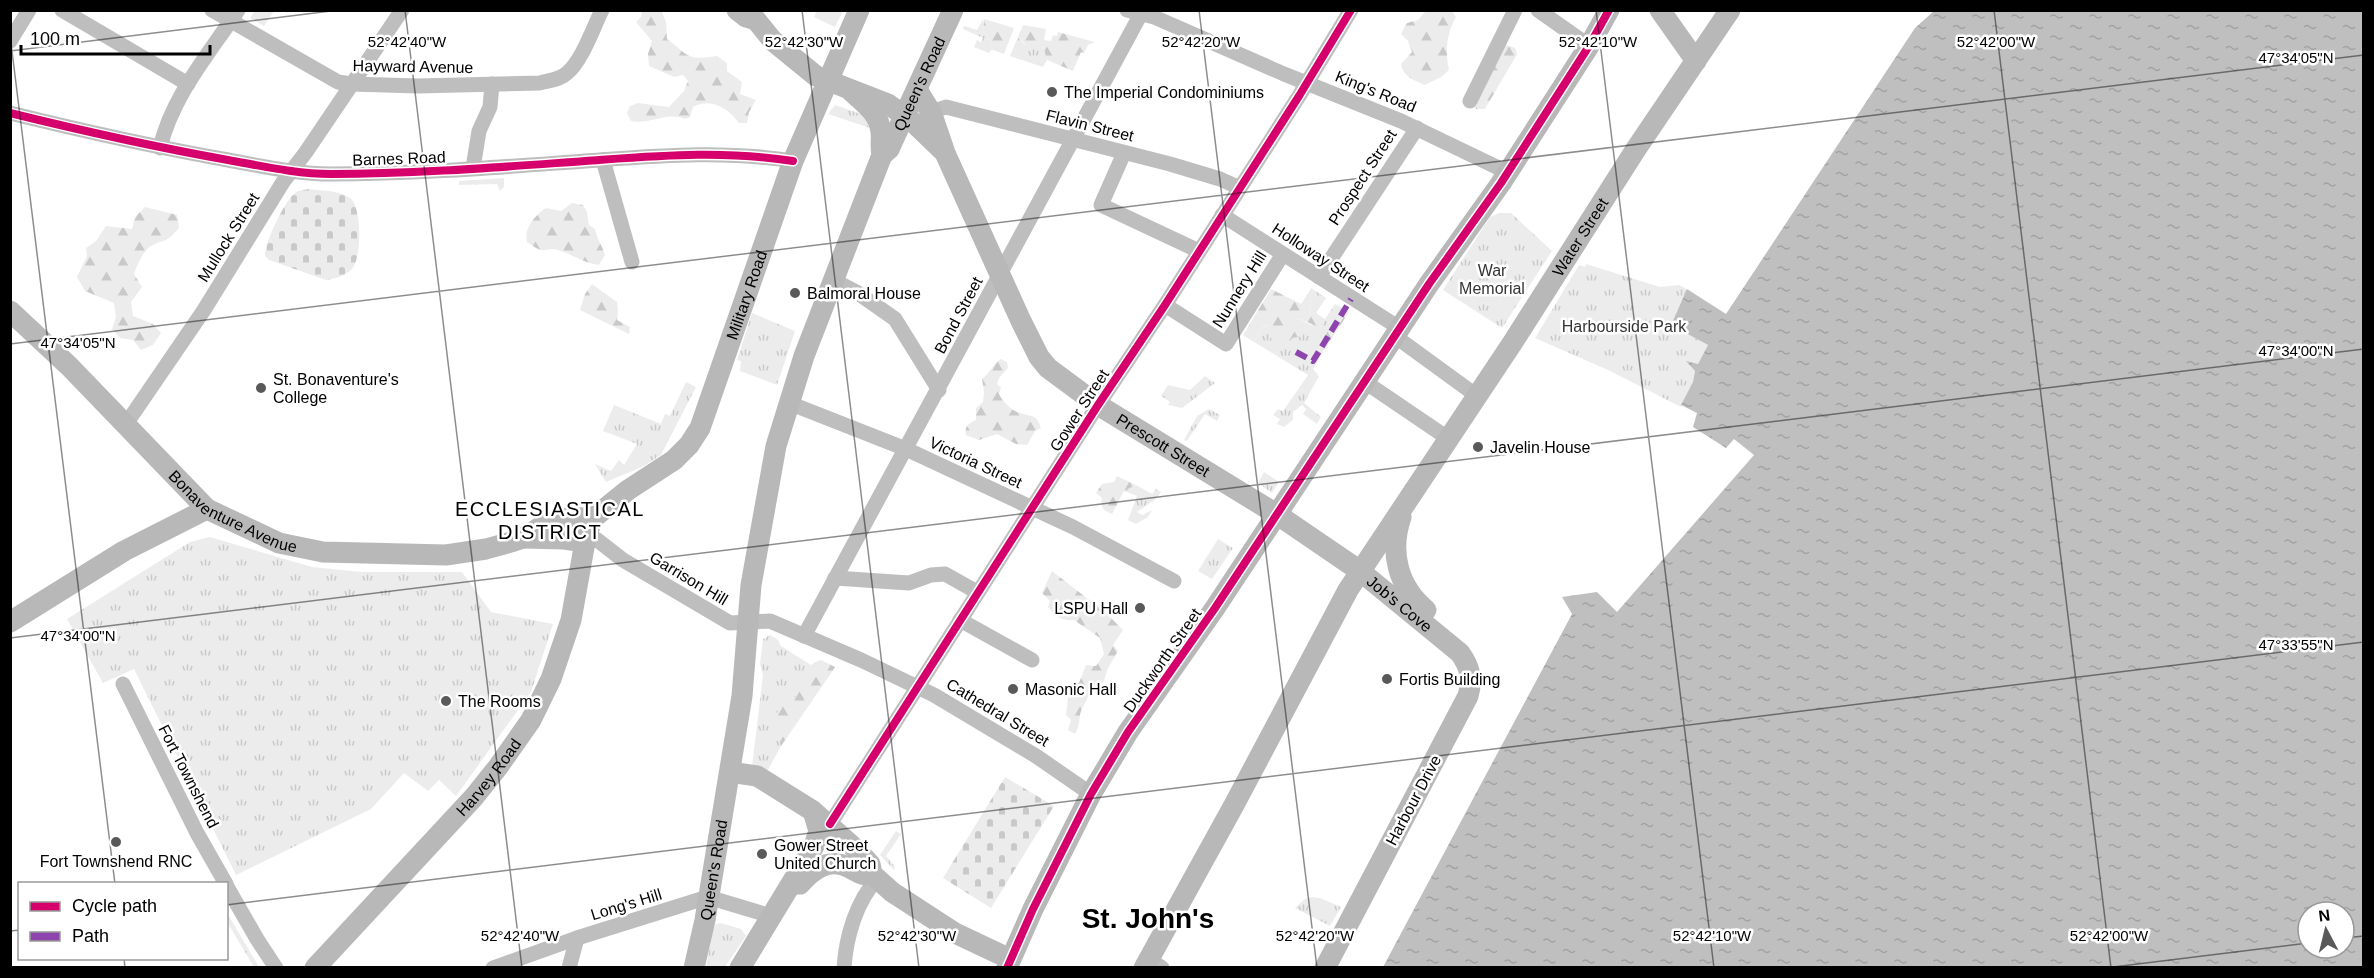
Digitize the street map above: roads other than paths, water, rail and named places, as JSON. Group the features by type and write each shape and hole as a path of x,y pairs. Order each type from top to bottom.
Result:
{"main road":[{"name":"Military Road","path":"592,519 628,490 674,460 689,445 700,428 793,162 859,10"},
{"name":"Queen's Road","path":"694,968 730,772 746,661 751,585 767,488 789,403 833,280 882,155 890,149 903,115 917,90 953,10"},
{"name":"Duckworth Street","path":"1008,963 1091,794 1147,703 1278,516 1430,284 1507,172 1589,46 1609,10"},
{"path":"1660,10 1696,61"},
{"name":"Water Street","path":"1152,965 1360,571 1730,10"},
{"name":"Prescott Street","path":"749,14 773,41 816,76 888,104 945,153"},
{"name":"Prescott Street","path":"917,90 931,112 945,153 1039,357 1060,378 1098,405 1278,516 1360,571"},
{"path":"851,91 878,118 881,127 882,155"},
{"name":"Bonaventure Avenue","path":"10,311 61,358 200,503 279,543 323,552 446,555 486,549 523,538 545,524 571,517 592,519"},
{"path":"10,622 200,503"},
{"path":"1401,510 1395,542 1398,568 1408,592 1434,617 1440,636"},
{"path":"585,543 592,519"},
{"name":"Bonaventure Avenue","path":"523,538 564,539 585,543"},
{"name":"Harvey Road","path":"315,968 474,797 531,720 551,679 571,620 585,543"},
{"name":"Job's Cove","path":"1360,571 1440,636"},
{"name":"Harbour Drive","path":"1325,968 1468,696 1470,675 1468,664 1460,653 1440,636"},
{"path":"730,772 757,776 813,811 830,824 870,864 875,877 913,906 1008,963"},
{"path":"740,968 818,836 818,826 813,811"},
{"path":"790,885 800,884 812,870 831,864 845,866 861,876 875,877"}],"street":[{"path":"10,40 29,10"},
{"path":"62,10 188,84"},
{"name":"Hayward Avenue","path":"212,10 235,16 338,82 351,84 492,84 540,82 559,78 568,73 582,51 602,10"},
{"name":"Mullock Street","path":"126,424 204,310 292,170 402,10"},
{"name":"Gower Street","path":"830,824 1098,405 1165,305 1351,10"},
{"path":"1470,101 1515,10"},
{"path":"1538,10 1589,46"},
{"name":"King's Road","path":"1137,12 1154,17 1417,128 1507,172"},
{"name":"Bond Street","path":"804,636 1074,140 1137,12"},
{"path":"160,148 164,129 188,84 235,16"},
{"path":"473,168 479,131 490,107 492,84"},
{"name":"Flavin Street","path":"931,112 946,107 1220,179 1238,187"},
{"name":"Barnes Road","path":"10,114 160,148 328,174 473,168 649,156 742,154 793,162"},
{"name":"Prospect Street","path":"1319,277 1417,128"},
{"path":"1124,153 1101,205 1199,251"},
{"path":"603,160 632,262"},
{"name":"Holloway Street","path":"1222,214 1319,277 1398,333 1477,396"},
{"name":"Nunnery Hill","path":"1165,305 1226,344 1283,254"},
{"path":"833,280 858,293 895,319 939,390"},
{"path":"1365,382 1449,439"},
{"name":"Victoria Street","path":"789,403 906,448 1032,508 1174,581"},
{"name":"Garrison Hill","path":"585,543 596,539 623,560 730,623 748,623"},
{"path":"835,578 909,583 932,575 945,574 978,592"},
{"path":"960,620 1032,660"},
{"name":"Cathedral Street","path":"748,623 771,621 934,695 1021,746 1091,794"},
{"name":"Fort Townshend","path":"123,684 197,833 225,882"},
{"path":"844,968 852,925 875,877"},
{"name":"Fort Townshend","path":"228,888 276,968"},
{"path":"708,897 771,916"},
{"name":"Long's Hill","path":"494,967 708,897"},
{"path":"569,968 578,938"}],"water":[{"path":"1934,11 2363,11 2363,967 1383,967 1572,614 1562,597 1597,592 1617,612 1754,455 1734,439 1726,448 1693,427 1697,413 1681,405 1693,382 1695,371 1686,361 1698,364 1708,345 1671,325 1687,289 1726,314 1915,28"}],"place":[{"name":"The Imperial Condominiums","path":"1052,92"},
{"name":"Balmoral House","path":"795,293"},
{"name":"St. Bonaventure's College","path":"261,388"},
{"name":"Javelin House","path":"1478,447"},
{"name":"LSPU Hall","path":"1140,608"},
{"name":"Fortis Building","path":"1387,679"},
{"name":"Masonic Hall","path":"1013,689"},
{"name":"The Rooms","path":"446,701"},
{"name":"Fort Townshend RNC","path":"116,842"},
{"name":"Gower Street United Church","path":"762,854"}],"district":[{"name":"ECCLESIASTICAL DISTRICT","path":"550,520"},
{"name":"St. John's","path":"1148,918"}],"park label":[{"name":"War Memorial","path":"1492,279"},
{"name":"Harbourside Park","path":"1624,326"}]}
